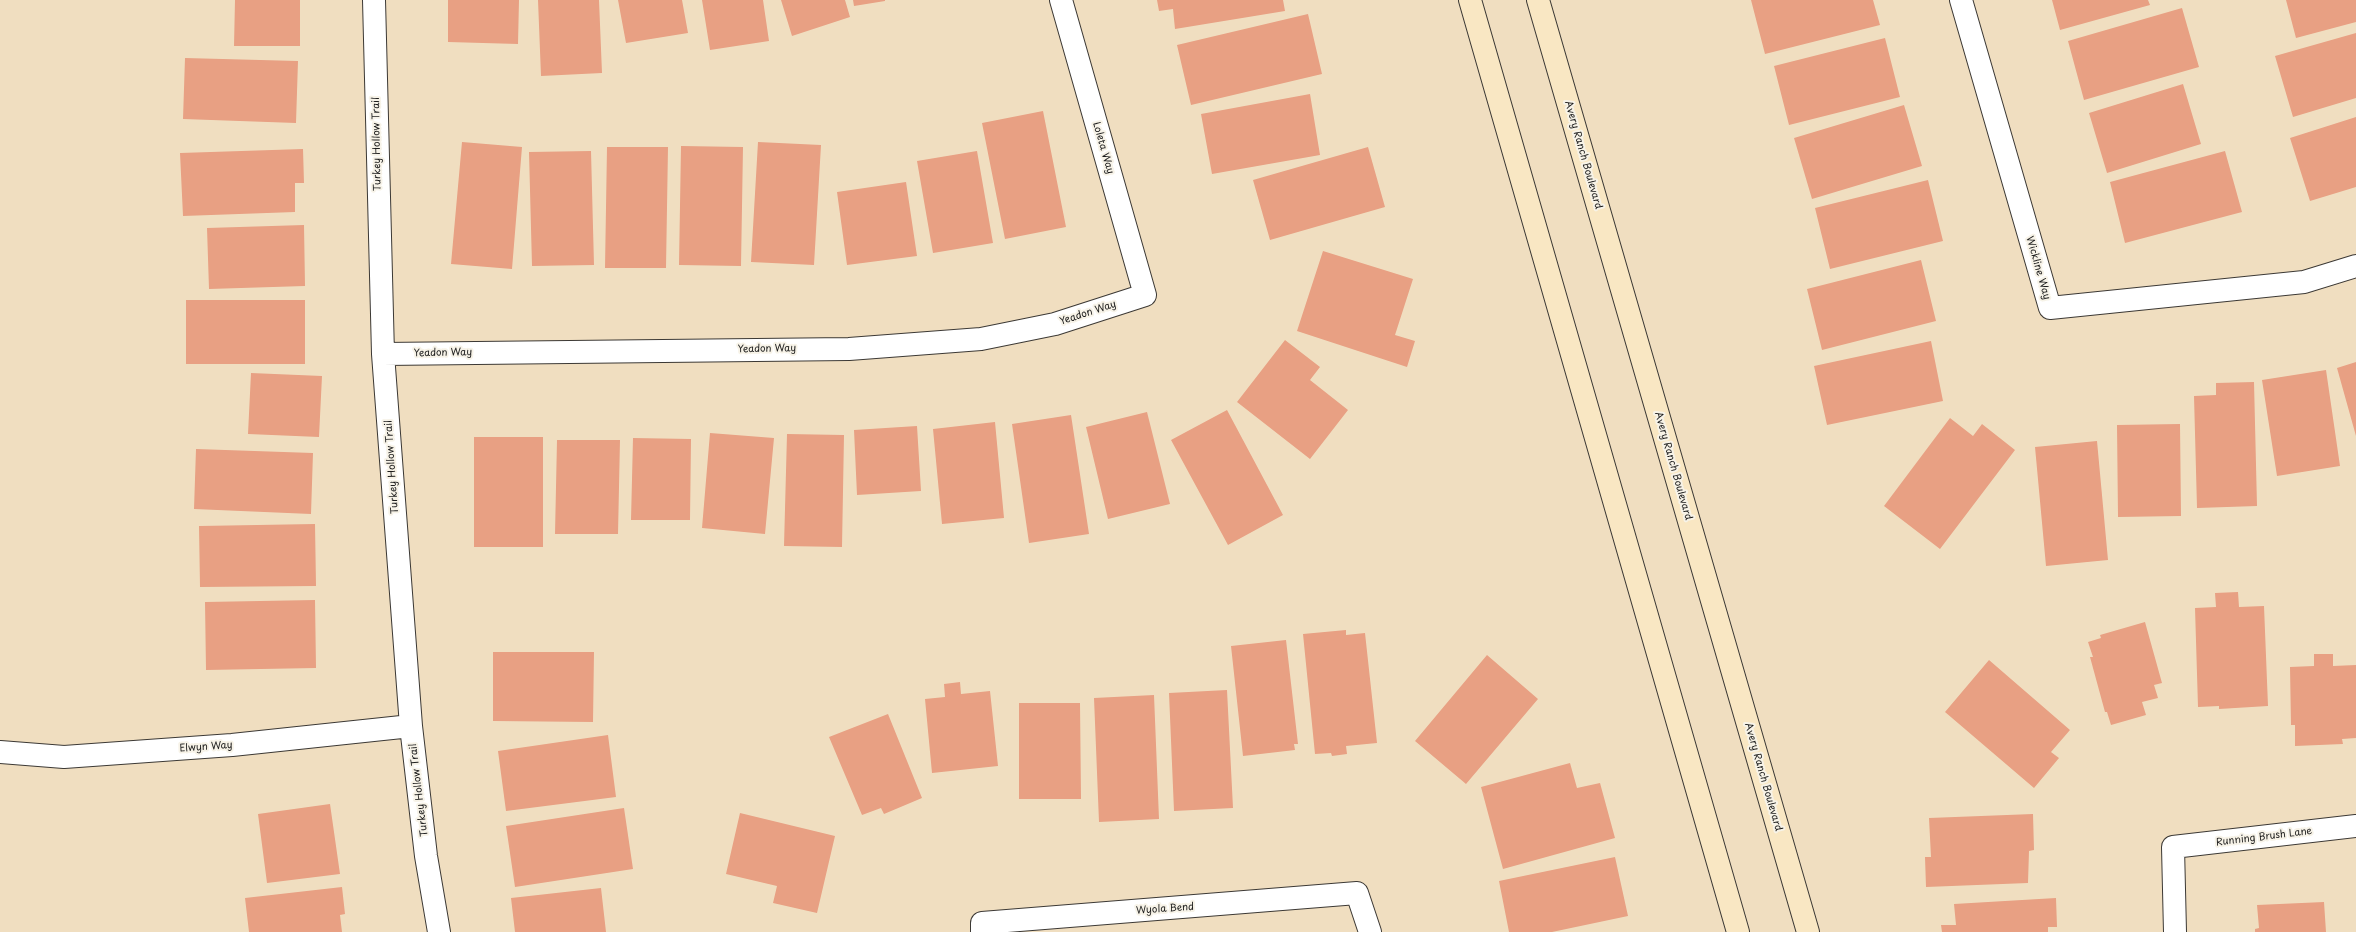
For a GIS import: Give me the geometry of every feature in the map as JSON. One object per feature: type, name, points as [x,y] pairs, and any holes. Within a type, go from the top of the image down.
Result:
[{"type":"main road","points":[[1470,0],[1738,932]]},
{"type":"main road","name":"Avery Ranch Boulevard","points":[[1538,0],[1808,932]]},
{"type":"street","name":"Turkey Hollow Trail","points":[[374,0],[383,354],[411,726],[426,856],[439,932]]},
{"type":"street","name":"Loleta Way","points":[[1062,0],[1145,295]]},
{"type":"street","name":"Wickline Way","points":[[1961,0],[2050,308],[2304,282],[2356,266]]},
{"type":"street","name":"Yeadon Way","points":[[383,354],[849,349],[981,339],[1055,324],[1145,295]]},
{"type":"street","name":"Elwyn Way","points":[[0,752],[64,757],[232,745],[411,726]]},
{"type":"street","name":"Running Brush Lane","points":[[2175,932],[2173,847],[2356,826]]},
{"type":"street","name":"Wyola Bend","points":[[982,932],[982,923],[1357,894],[1370,932]]},
{"type":"building","points":[[235,0],[300,0],[300,46],[234,46]]},
{"type":"building","points":[[448,0],[519,0],[518,44],[448,42]]},
{"type":"building","points":[[538,0],[599,0],[602,73],[541,76]]},
{"type":"building","points":[[618,0],[682,0],[688,33],[626,43]]},
{"type":"building","points":[[702,0],[763,0],[769,41],[710,50]]},
{"type":"building","points":[[781,0],[845,0],[850,17],[792,36]]},
{"type":"building","points":[[853,0],[885,0],[885,1],[854,6]]},
{"type":"building","points":[[1157,0],[1283,0],[1285,11],[1175,29],[1173,9],[1159,11]]},
{"type":"building","points":[[1751,0],[1873,0],[1880,25],[1765,54]]},
{"type":"building","points":[[2052,0],[2148,0],[2150,5],[2060,30]]},
{"type":"building","points":[[2286,0],[2356,0],[2356,22],[2296,38]]},
{"type":"building","points":[[2182,8],[2199,67],[2084,100],[2068,41]]},
{"type":"building","points":[[1308,14],[1322,74],[1191,105],[1177,45]]},
{"type":"building","points":[[2356,33],[2356,98],[2293,117],[2275,56]]},
{"type":"building","points":[[1885,38],[1900,97],[1789,125],[1774,66]]},
{"type":"building","points":[[185,58],[298,61],[296,123],[183,119]]},
{"type":"building","points":[[2183,84],[2201,144],[2107,173],[2089,113]]},
{"type":"building","points":[[1310,94],[1320,155],[1212,174],[1201,114]]},
{"type":"building","points":[[1904,105],[1922,166],[1812,199],[1794,138]]},
{"type":"building","points":[[1043,111],[1066,227],[1005,239],[982,123]]},
{"type":"building","points":[[2356,117],[2356,187],[2310,201],[2290,138]]},
{"type":"building","points":[[462,142],[522,147],[512,269],[451,264]]},
{"type":"building","points":[[758,142],[821,145],[814,265],[751,262]]},
{"type":"building","points":[[681,146],[743,147],[741,266],[679,265]]},
{"type":"building","points":[[607,147],[668,147],[666,268],[605,268]]},
{"type":"building","points":[[1368,147],[1385,207],[1270,240],[1253,180]]},
{"type":"building","points":[[303,149],[304,183],[295,183],[295,212],[183,216],[180,153]]},
{"type":"building","points":[[591,151],[594,265],[532,266],[529,152]]},
{"type":"building","points":[[977,151],[993,243],[933,253],[917,161]]},
{"type":"building","points":[[2225,151],[2242,212],[2125,243],[2110,182]]},
{"type":"building","points":[[1928,180],[1943,241],[1830,269],[1815,208]]},
{"type":"building","points":[[906,182],[917,256],[847,265],[837,192]]},
{"type":"building","points":[[304,225],[305,286],[209,289],[207,228]]},
{"type":"building","points":[[1323,251],[1413,279],[1395,335],[1415,341],[1407,367],[1297,331]]},
{"type":"building","points":[[1921,260],[1936,321],[1822,350],[1807,289]]},
{"type":"building","points":[[186,300],[305,300],[305,364],[186,364]]},
{"type":"building","points":[[1285,340],[1320,367],[1310,380],[1348,410],[1310,459],[1237,402]]},
{"type":"building","points":[[1931,341],[1943,401],[1827,425],[1814,366]]},
{"type":"building","points":[[2356,362],[2356,436],[2337,368]]},
{"type":"building","points":[[2326,370],[2340,466],[2277,476],[2262,380]]},
{"type":"building","points":[[251,373],[322,376],[319,437],[248,434]]},
{"type":"building","points":[[2254,382],[2257,506],[2197,508],[2194,396],[2216,395],[2216,383]]},
{"type":"building","points":[[1227,410],[1283,515],[1228,545],[1171,440]]},
{"type":"building","points":[[1147,412],[1170,504],[1108,519],[1086,427]]},
{"type":"building","points":[[1071,415],[1089,534],[1029,543],[1012,424]]},
{"type":"building","points":[[1950,418],[1973,436],[1982,424],[2015,450],[1940,549],[1884,506]]},
{"type":"building","points":[[995,422],[1004,518],[942,524],[933,429]]},
{"type":"building","points":[[2180,424],[2181,516],[2118,517],[2117,425]]},
{"type":"building","points":[[917,426],[921,491],[857,495],[854,430]]},
{"type":"building","points":[[710,433],[774,438],[765,534],[702,528]]},
{"type":"building","points":[[787,434],[844,435],[842,547],[784,546]]},
{"type":"building","points":[[474,437],[543,437],[543,547],[474,547]]},
{"type":"building","points":[[633,438],[691,439],[690,520],[631,520]]},
{"type":"building","points":[[557,440],[620,440],[618,534],[555,534]]},
{"type":"building","points":[[2097,441],[2108,560],[2046,566],[2035,447]]},
{"type":"building","points":[[196,449],[313,453],[311,514],[194,509]]},
{"type":"building","points":[[315,524],[316,586],[200,587],[199,526]]},
{"type":"building","points":[[2238,592],[2239,607],[2264,606],[2268,706],[2219,709],[2219,706],[2198,707],[2195,608],[2216,607],[2215,593]]},
{"type":"building","points":[[315,600],[316,668],[206,670],[205,602]]},
{"type":"building","points":[[2145,622],[2162,683],[2154,685],[2158,698],[2142,702],[2146,715],[2111,725],[2107,712],[2105,712],[2090,657],[2093,657],[2088,642],[2101,638],[2100,635]]},
{"type":"building","points":[[1346,630],[1346,635],[1365,633],[1377,743],[1346,746],[1347,754],[1332,756],[1331,753],[1315,754],[1303,634]]},
{"type":"building","points":[[1286,640],[1298,744],[1294,744],[1295,750],[1243,756],[1231,646]]},
{"type":"building","points":[[493,652],[594,652],[593,722],[493,721]]},
{"type":"building","points":[[2314,654],[2333,654],[2333,666],[2356,665],[2356,738],[2342,739],[2343,744],[2295,746],[2295,725],[2291,725],[2290,667],[2314,666]]},
{"type":"building","points":[[1487,655],[1538,699],[1466,784],[1415,741]]},
{"type":"building","points":[[1989,660],[2070,730],[2051,752],[2059,758],[2034,788],[1945,712]]},
{"type":"building","points":[[960,682],[961,694],[990,691],[998,766],[932,773],[925,699],[945,697],[944,684]]},
{"type":"building","points":[[1227,690],[1233,808],[1174,811],[1169,693]]},
{"type":"building","points":[[1154,695],[1159,819],[1099,822],[1094,698]]},
{"type":"building","points":[[1019,703],[1080,703],[1081,799],[1019,799]]},
{"type":"building","points":[[888,714],[922,798],[884,814],[881,808],[862,815],[829,737]]},
{"type":"building","points":[[608,735],[616,797],[506,811],[498,751]]},
{"type":"building","points":[[1570,763],[1577,788],[1600,783],[1615,838],[1503,869],[1481,787]]},
{"type":"building","points":[[330,804],[340,874],[267,883],[258,814]]},
{"type":"building","points":[[624,808],[633,869],[515,887],[506,826]]},
{"type":"building","points":[[740,813],[835,836],[817,913],[773,903],[777,886],[726,874]]},
{"type":"building","points":[[2033,814],[2034,850],[2029,851],[2028,883],[1926,887],[1925,857],[1931,857],[1929,818]]},
{"type":"building","points":[[1615,857],[1628,916],[1552,932],[1509,932],[1499,881]]},
{"type":"building","points":[[342,887],[345,914],[340,915],[342,932],[249,932],[245,898]]},
{"type":"building","points":[[601,888],[606,932],[515,932],[511,898]]},
{"type":"building","points":[[2056,898],[2057,927],[2048,927],[2048,932],[1942,932],[1941,925],[1956,925],[1954,904]]},
{"type":"building","points":[[2324,902],[2326,932],[2255,932],[2255,929],[2259,928],[2257,905]]}]
